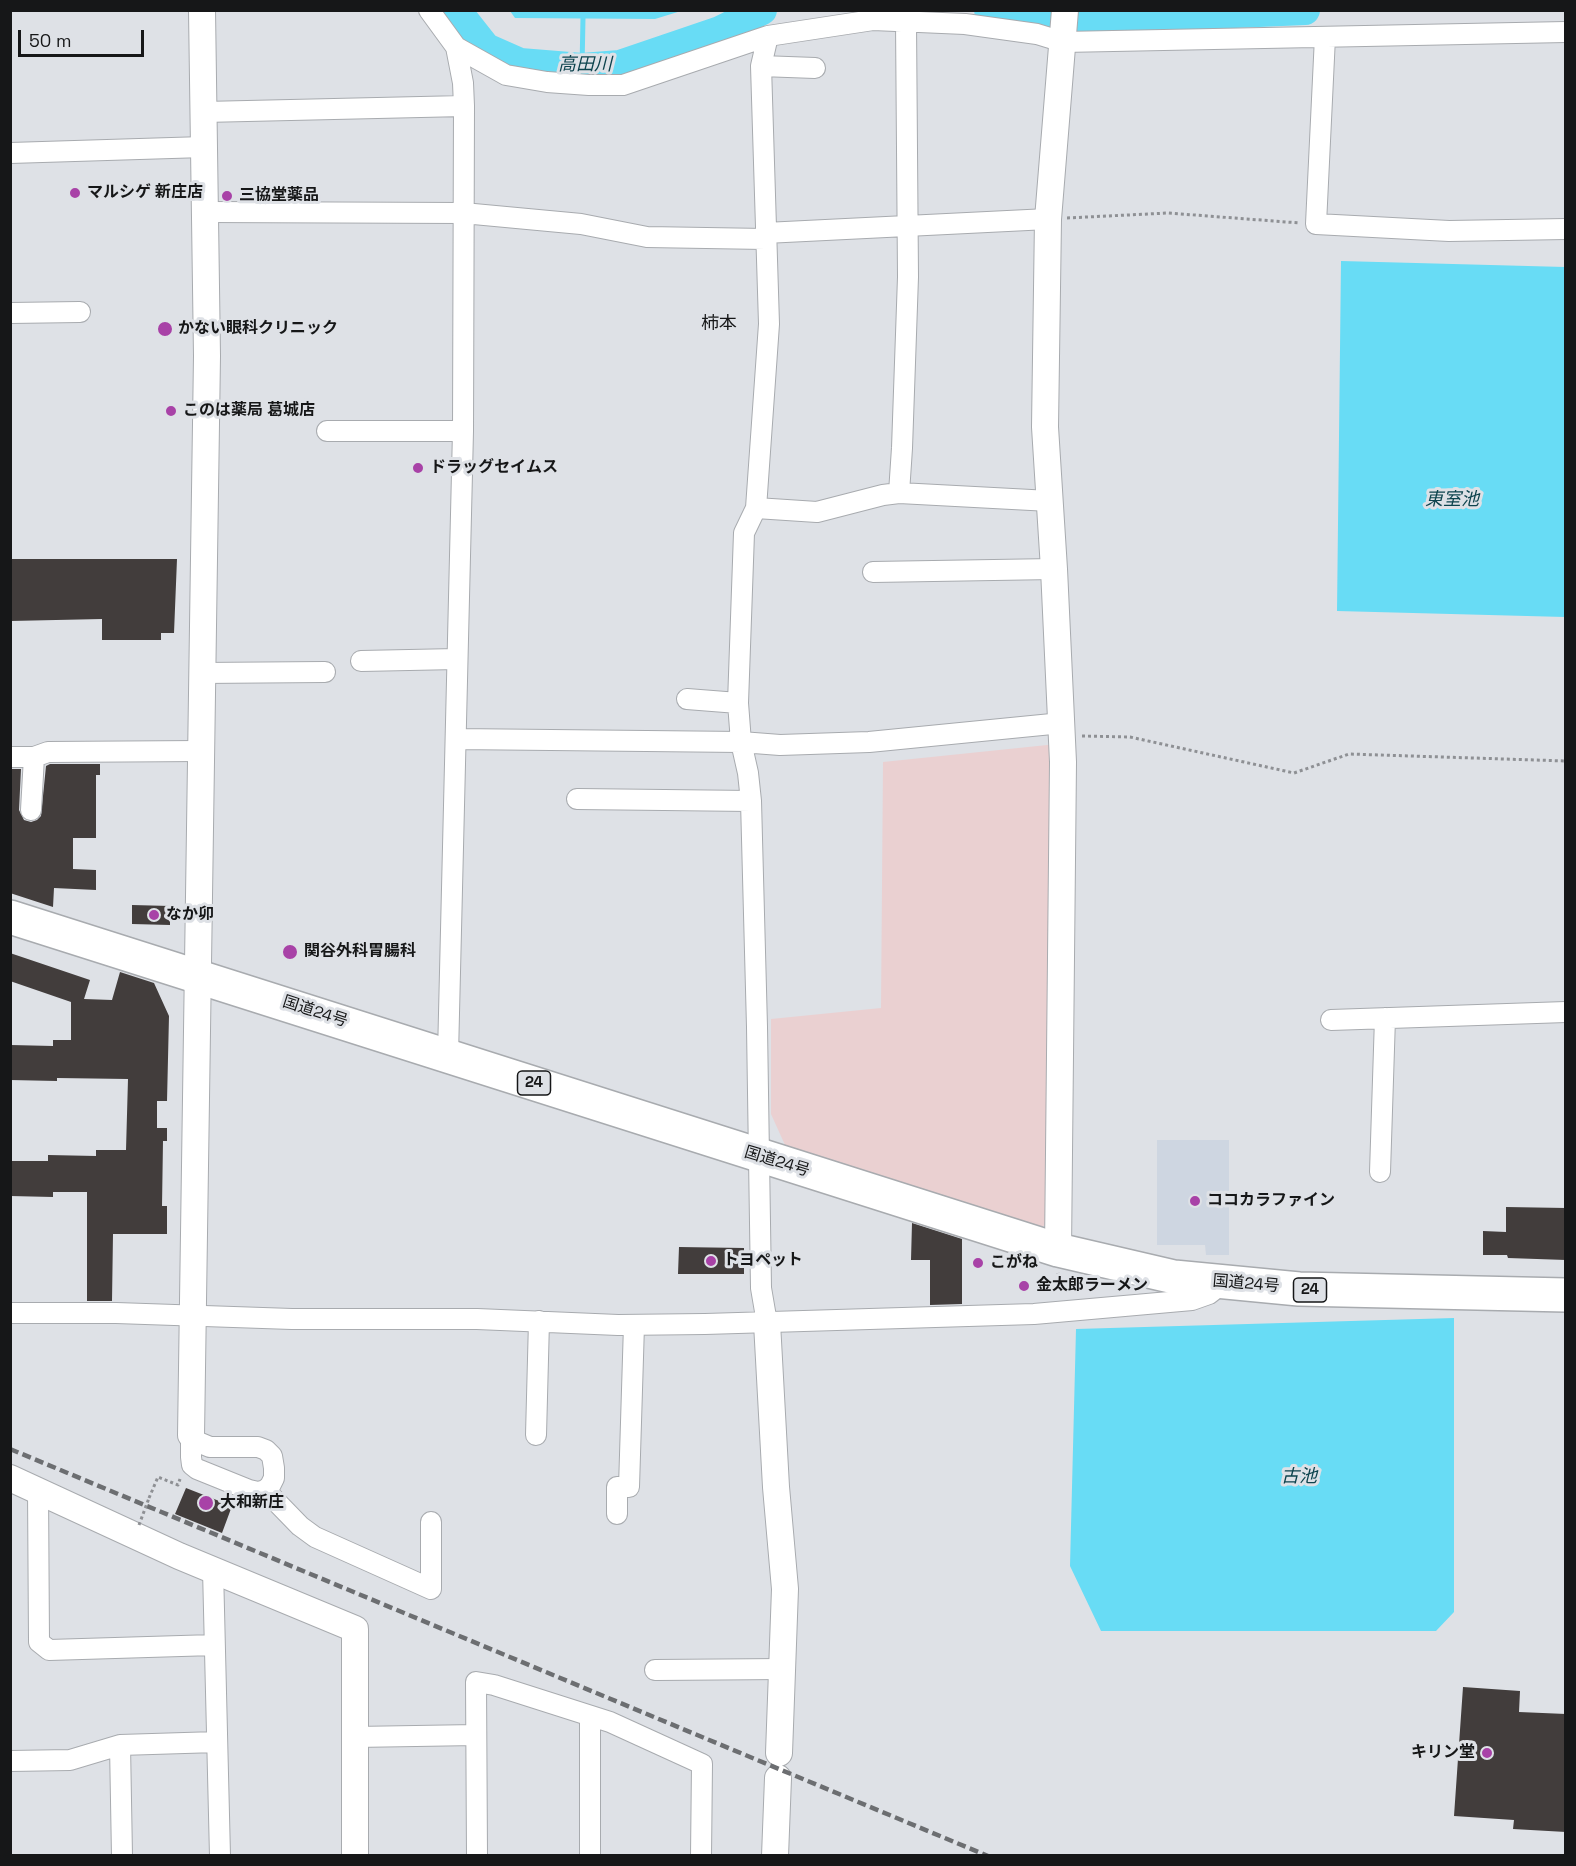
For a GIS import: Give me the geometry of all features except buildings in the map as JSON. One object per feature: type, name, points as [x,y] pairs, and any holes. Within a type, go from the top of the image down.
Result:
[{"type":"highway","name":"国道24号","points":[[10,916],[1058,1250],[1174,1277],[1299,1290],[1566,1295]]},
{"type":"street","points":[[191,1435],[198,1442],[210,1447],[266,1450],[272,1456],[274,1478],[265,1490],[258,1492],[249,1490],[197,1469],[192,1465],[191,1457],[191,1435],[192,1315],[198,975],[201,673],[207,356],[202,10]]},
{"type":"street","points":[[429,10],[456,47],[506,75],[547,82],[623,85],[768,36],[873,15],[906,22],[965,24],[1037,34],[1063,42],[1566,32]]},
{"type":"street","points":[[1058,1250],[1062,729],[1045,427],[1047,219],[1065,10]]},
{"type":"street","points":[[899,493],[908,289],[906,22]]},
{"type":"street","points":[[768,36],[761,66],[769,324],[756,508],[744,532],[738,703],[741,742],[751,801],[761,1288],[766,1323],[785,1589],[775,1856]]},
{"type":"street","points":[[1325,37],[1316,224],[1449,231],[1566,230]]},
{"type":"street","points":[[448,1055],[463,431],[464,106],[463,83],[456,47]]},
{"type":"street","points":[[761,66],[815,68]]},
{"type":"street","points":[[204,112],[464,106]]},
{"type":"street","points":[[10,153],[204,147]]},
{"type":"street","points":[[206,212],[463,213],[581,224],[647,237],[765,236],[906,225],[1047,219]]},
{"type":"street","points":[[10,313],[80,312]]},
{"type":"street","points":[[327,431],[463,431]]},
{"type":"street","points":[[756,508],[817,512],[899,493],[1050,501]]},
{"type":"street","points":[[873,572],[1054,569]]},
{"type":"street","points":[[362,661],[457,659]]},
{"type":"street","points":[[201,673],[325,672]]},
{"type":"street","points":[[687,699],[738,703]]},
{"type":"street","points":[[456,739],[741,742],[780,745],[869,742],[1062,729]]},
{"type":"street","points":[[10,757],[34,757],[48,752],[200,751]]},
{"type":"street","points":[[31,810],[34,757]]},
{"type":"street","points":[[577,799],[751,801]]},
{"type":"street","points":[[1331,1020],[1566,1012]]},
{"type":"street","points":[[1380,1172],[1386,1018]]},
{"type":"street","points":[[10,1313],[192,1315],[283,1319],[477,1319],[634,1325],[766,1323],[1034,1314],[1192,1300],[1209,1294],[1223,1282]]},
{"type":"street","points":[[536,1435],[539,1321]]},
{"type":"street","points":[[617,1514],[617,1487],[629,1486],[634,1325]]},
{"type":"street","points":[[10,1478],[178,1556],[355,1629],[355,1856]]},
{"type":"street","points":[[38,1490],[39,1642],[49,1650],[214,1645]]},
{"type":"street","points":[[265,1490],[300,1526],[315,1537],[431,1589],[431,1522]]},
{"type":"street","points":[[213,1569],[220,1856]]},
{"type":"street","points":[[655,1670],[783,1669]]},
{"type":"street","points":[[477,1856],[476,1682],[494,1685],[610,1722],[702,1764],[701,1856]]},
{"type":"street","points":[[590,1716],[590,1856]]},
{"type":"street","points":[[354,1737],[476,1735]]},
{"type":"street","points":[[10,1761],[70,1760],[120,1745],[217,1742]]},
{"type":"street","points":[[120,1745],[122,1856]]},
{"type":"path","points":[[1047,219],[1168,213],[1316,224]]},
{"type":"path","points":[[1062,729],[1130,737],[1179,746],[1294,773],[1349,754],[1566,761]]},
{"type":"path","points":[[1058,1250],[1060,1290],[1068,1311]]},
{"type":"path","points":[[139,1525],[158,1477],[178,1485],[180,1479]]},
{"type":"shaded area","points":[[1057,744],[1053,1220],[1040,1228],[785,1145],[771,1114],[771,1019],[881,1008],[883,762]]},
{"type":"shaded area","points":[[1157,1140],[1229,1140],[1229,1255],[1206,1255],[1205,1245],[1157,1245]]},
{"type":"water","points":[[510,11],[681,11],[655,19],[515,18]]},
{"type":"water","name":"東室池","points":[[1341,261],[1565,267],[1565,617],[1337,611]]},
{"type":"water","name":"古池","points":[[1454,1318],[1454,1612],[1436,1631],[1101,1631],[1070,1566],[1076,1329]]},
{"type":"waterway","name":"高田川","points":[[456,10],[486,48],[520,63],[582,68],[620,65],[720,31],[762,10]]},
{"type":"waterway","name":"高田川","points":[[989,10],[1048,21],[1305,10]]},
{"type":"waterway","points":[[582,68],[583,18]]},
{"type":"railway","points":[[10,1449],[988,1856]]},
{"type":"place","name":"マルシゲ 新庄店","points":[[75,193]]},
{"type":"place","name":"三協堂薬品","points":[[227,196]]},
{"type":"place","name":"かない眼科クリニック","points":[[165,329]]},
{"type":"place","name":"このは薬局 葛城店","points":[[171,411]]},
{"type":"place","name":"ドラッグセイムス","points":[[418,468]]},
{"type":"place","name":"なか卯","points":[[154,915]]},
{"type":"place","name":"関谷外科胃腸科","points":[[290,952]]},
{"type":"place","name":"ココカラファイン","points":[[1195,1201]]},
{"type":"place","name":"トヨペット","points":[[711,1261]]},
{"type":"place","name":"こがね","points":[[978,1263]]},
{"type":"place","name":"金太郎ラーメン","points":[[1024,1286]]},
{"type":"place","name":"大和新庄","points":[[206,1503]]},
{"type":"place","name":"キリン堂","points":[[1487,1753]]},
{"type":"district","name":"柿本","points":[[719,324]]}]
